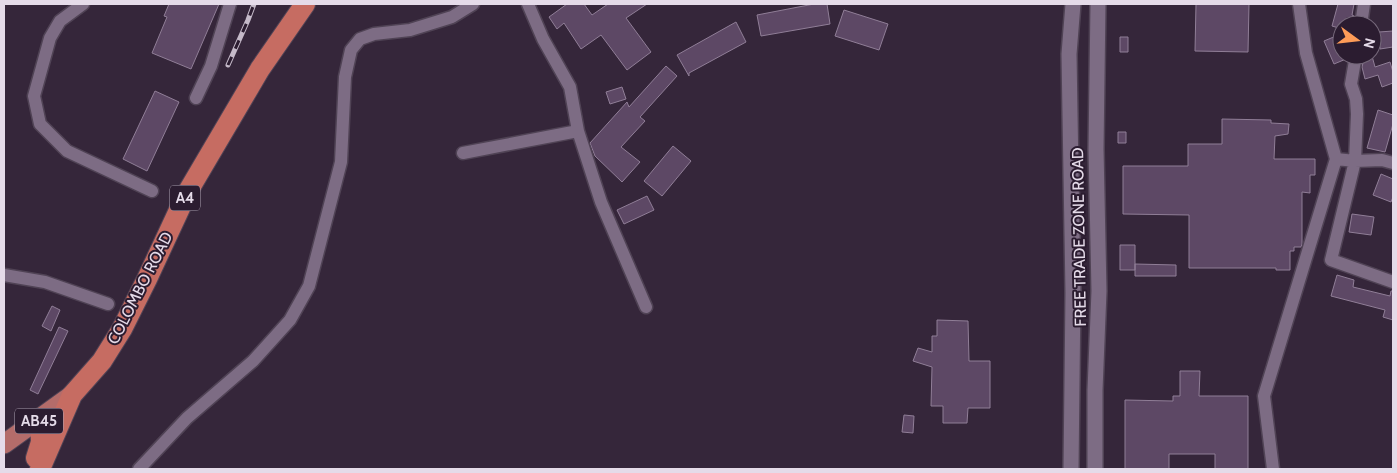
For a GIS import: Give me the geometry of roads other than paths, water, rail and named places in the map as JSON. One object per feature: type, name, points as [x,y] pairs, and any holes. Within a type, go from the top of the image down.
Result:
[{"type":"highway","name":"COLOMBO ROAD","points":[[40,469],[72,396],[102,361],[122,328],[187,193],[260,69],[305,4]]},
{"type":"highway","points":[[31,469],[41,442],[40,420]]},
{"type":"main road","name":"AB45","points":[[4,444],[72,396]]},
{"type":"street","points":[[83,4],[60,22],[50,38],[34,96],[40,124],[67,151],[152,191]]},
{"type":"street","points":[[196,98],[210,66],[230,4]]},
{"type":"street","points":[[139,469],[187,418],[253,361],[290,320],[309,286],[341,162],[344,77],[351,50],[360,39],[374,34],[410,30],[452,17],[473,4]]},
{"type":"street","points":[[528,4],[543,39],[570,87],[578,131],[601,202],[646,307]]},
{"type":"street","name":"FREE TRADE ZONE ROAD","points":[[1071,469],[1073,293],[1069,54],[1073,4]]},
{"type":"street","name":"FREE TRADE ZONE ROAD","points":[[1095,469],[1095,390],[1099,292],[1096,149],[1098,4]]},
{"type":"street","points":[[1273,469],[1264,396],[1336,158],[1306,52],[1299,4]]},
{"type":"street","points":[[1354,65],[1351,84],[1356,99],[1357,114],[1355,161],[1331,260],[1393,282]]},
{"type":"street","points":[[464,153],[578,131]]},
{"type":"street","points":[[1336,158],[1355,161],[1382,160],[1393,163]]},
{"type":"street","points":[[4,275],[45,282],[108,304]]},
{"type":"railway","points":[[228,65],[254,4]]}]
